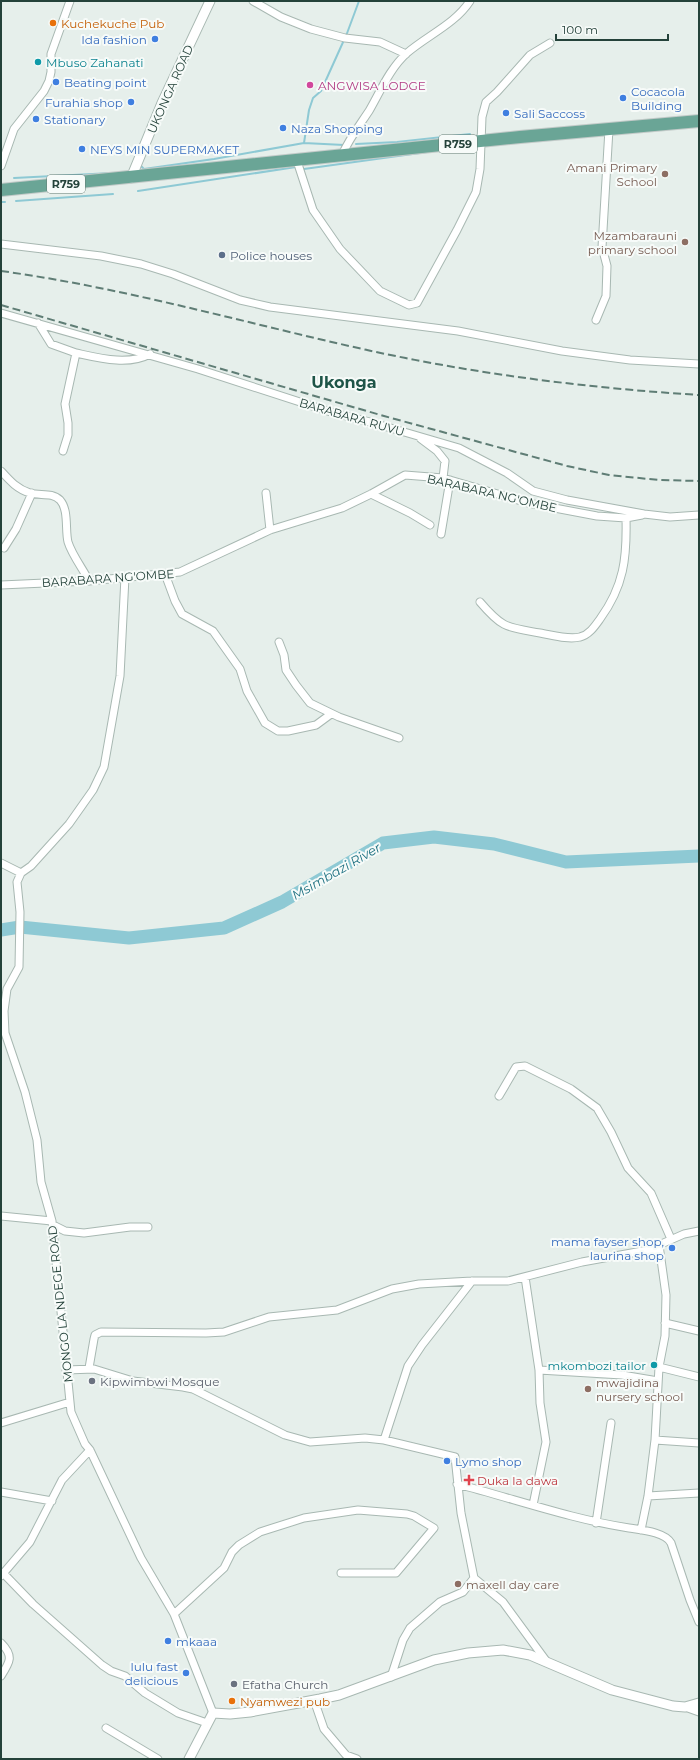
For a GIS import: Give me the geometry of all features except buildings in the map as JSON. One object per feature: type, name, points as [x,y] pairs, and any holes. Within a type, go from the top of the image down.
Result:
[{"type":"main road","name":"R759","points":[[1,190],[131,178],[342,155],[699,121]]},
{"type":"street","points":[[1,166],[14,130],[44,91],[49,81],[51,72],[51,54],[70,1]]},
{"type":"street","name":"UKONGA ROAD","points":[[131,178],[162,103],[210,1]]},
{"type":"street","points":[[253,1],[281,17],[311,29],[345,38],[380,42],[406,54]]},
{"type":"street","points":[[342,155],[350,138],[368,113],[396,64],[406,54],[460,15],[470,1]]},
{"type":"street","points":[[297,160],[313,210],[340,249],[380,291],[409,305],[417,302],[457,230],[476,192],[480,175],[482,117],[486,102],[530,55],[550,43]]},
{"type":"street","points":[[596,320],[606,296],[607,266],[602,247],[610,129]]},
{"type":"street","points":[[1,244],[101,256],[141,264],[173,274],[240,300],[270,307],[458,331],[562,352],[630,360],[699,364]]},
{"type":"street","name":"BARABARA RUVU","points":[[1,313],[198,368],[334,413],[459,448],[481,459],[533,491],[567,500],[644,514],[670,517],[699,515]]},
{"type":"street","points":[[38,323],[51,344],[76,353],[103,359],[123,360],[143,358],[150,354]]},
{"type":"street","points":[[63,450],[68,435],[65,404],[76,353]]},
{"type":"street","points":[[418,436],[437,451],[444,461],[447,479],[441,534]]},
{"type":"street","points":[[1,471],[12,484],[19,488],[32,493],[56,497],[61,501],[64,508],[69,543],[89,581]]},
{"type":"street","name":"BARABARA NG'OMBE","points":[[1,585],[89,581],[180,572],[270,530],[342,508],[405,475],[447,479],[528,503],[610,518],[626,518],[644,514]]},
{"type":"street","points":[[4,548],[16,529],[32,493]]},
{"type":"street","points":[[266,493],[270,530]]},
{"type":"street","points":[[371,494],[410,513],[430,525]]},
{"type":"street","points":[[480,602],[500,622],[513,629],[568,637],[580,637],[590,631],[605,612],[620,585],[627,548],[626,518]]},
{"type":"street","points":[[165,574],[175,601],[182,614],[213,631],[240,669],[247,691],[265,723],[278,731],[297,730],[316,724],[331,714]]},
{"type":"street","points":[[1,863],[22,873],[31,866],[69,824],[93,790],[104,767],[120,676],[125,577]]},
{"type":"street","points":[[279,642],[284,655],[286,670],[310,703],[331,714],[399,738]]},
{"type":"street","name":"MONGO LA NDEGE ROAD","points":[[22,873],[17,882],[20,912],[19,967],[6,989],[4,1011],[5,1033],[25,1092],[37,1140],[41,1182],[52,1223],[62,1305],[66,1370],[73,1418],[85,1444],[90,1450],[141,1558],[174,1614],[214,1713]]},
{"type":"street","points":[[500,1096],[516,1067],[520,1066],[530,1068],[571,1090],[589,1102],[603,1117],[628,1168],[651,1193],[671,1239]]},
{"type":"street","points":[[1,1216],[52,1223],[66,1231],[84,1233],[130,1227],[148,1227]]},
{"type":"street","points":[[641,1530],[648,1496],[654,1440],[659,1367],[665,1336],[666,1295],[659,1248],[661,1243],[684,1234],[699,1231]]},
{"type":"street","points":[[89,1368],[95,1336],[101,1332],[224,1332],[269,1318],[337,1310],[399,1288],[419,1284],[472,1280],[508,1281],[582,1262],[659,1248]]},
{"type":"street","points":[[525,1277],[539,1370],[540,1403],[546,1442],[533,1505]]},
{"type":"street","points":[[384,1440],[408,1366],[422,1345],[472,1280]]},
{"type":"street","points":[[665,1323],[699,1331]]},
{"type":"street","points":[[659,1367],[699,1377]]},
{"type":"street","points":[[66,1370],[89,1368],[133,1381],[193,1389],[285,1435],[304,1441],[310,1442],[365,1438],[384,1440],[455,1457],[461,1513],[474,1578],[503,1602],[547,1662]]},
{"type":"street","points":[[539,1370],[622,1375],[658,1381]]},
{"type":"street","points":[[1,1423],[70,1402]]},
{"type":"street","points":[[596,1523],[611,1423]]},
{"type":"street","points":[[654,1440],[699,1442]]},
{"type":"street","points":[[90,1450],[62,1480],[30,1542],[3,1576],[102,1665],[111,1671],[125,1676],[145,1693],[178,1713],[208,1723]]},
{"type":"street","points":[[458,1484],[596,1523],[641,1530],[664,1536],[669,1539],[699,1622]]},
{"type":"street","points":[[1,1492],[52,1501]]},
{"type":"street","points":[[648,1496],[699,1493]]},
{"type":"street","points":[[174,1614],[224,1568],[232,1552],[239,1545],[260,1532],[304,1518],[358,1510],[407,1514],[434,1528],[396,1573],[342,1573]]},
{"type":"street","points":[[391,1677],[403,1640],[410,1628],[440,1602],[463,1592],[474,1578]]},
{"type":"street","points":[[1,1643],[9,1651],[10,1656],[10,1660],[1,1676]]},
{"type":"street","points":[[190,1759],[214,1713],[230,1714],[250,1712],[339,1695],[434,1660],[468,1653],[503,1650],[517,1652],[547,1662],[612,1690],[698,1711]]},
{"type":"street","points":[[314,1700],[324,1729],[346,1754],[357,1759]]},
{"type":"street","points":[[106,1728],[158,1759]]},
{"type":"waterway","points":[[346,36],[359,1]]},
{"type":"waterway","points":[[304,143],[309,110],[313,98],[321,91],[344,40]]},
{"type":"waterway","points":[[356,144],[397,142],[470,134]]},
{"type":"waterway","points":[[140,165],[144,169],[214,159],[304,143],[344,145]]},
{"type":"waterway","points":[[301,167],[304,169],[427,152]]},
{"type":"waterway","points":[[138,191],[296,167]]},
{"type":"waterway","points":[[14,178],[112,173]]},
{"type":"waterway","points":[[16,201],[113,194]]},
{"type":"waterway","name":"Msimbazi River","points":[[1,930],[20,927],[129,938],[224,928],[282,902],[383,843],[434,837],[494,844],[566,862],[699,856]]},
{"type":"railway","points":[[1,271],[47,278],[139,296],[321,340],[408,359],[532,379],[699,395]]},
{"type":"railway","points":[[1,305],[384,416],[567,466],[609,475],[659,480],[699,481]]},
{"type":"place","name":"Kuchekuche Pub","points":[[53,23]]},
{"type":"place","name":"Ida fashion","points":[[155,39]]},
{"type":"place","name":"Mbuso Zahanati","points":[[38,62]]},
{"type":"place","name":"Beating point","points":[[56,82]]},
{"type":"place","name":"ANGWISA LODGE","points":[[310,85]]},
{"type":"place","name":"Cocacola Building","points":[[623,98]]},
{"type":"place","name":"Furahia shop","points":[[131,102]]},
{"type":"place","name":"Sali Saccoss","points":[[506,113]]},
{"type":"place","name":"Stationary","points":[[36,119]]},
{"type":"place","name":"Naza Shopping","points":[[283,128]]},
{"type":"place","name":"NEYS MIN SUPERMAKET","points":[[82,149]]},
{"type":"place","name":"Amani Primary School","points":[[665,174]]},
{"type":"place","name":"Mzambarauni primary school","points":[[685,242]]},
{"type":"place","name":"Police houses","points":[[222,255]]},
{"type":"place","name":"mama fayser shop, laurina shop","points":[[672,1248]]},
{"type":"place","name":"mkombozi tailor","points":[[654,1365]]},
{"type":"place","name":"Kipwimbwi Mosque","points":[[92,1381]]},
{"type":"place","name":"mwajidina nursery school","points":[[588,1389]]},
{"type":"place","name":"Lymo shop","points":[[447,1461]]},
{"type":"place","name":"Duka la dawa","points":[[469,1480]]},
{"type":"place","name":"maxell day care","points":[[458,1584]]},
{"type":"place","name":"mkaaa","points":[[168,1641]]},
{"type":"place","name":"lulu fast delicious","points":[[186,1673]]},
{"type":"place","name":"Efatha Church","points":[[234,1684]]},
{"type":"place","name":"Nyamwezi pub","points":[[232,1701]]},
{"type":"district","name":"Ukonga","points":[[344,382]]}]
